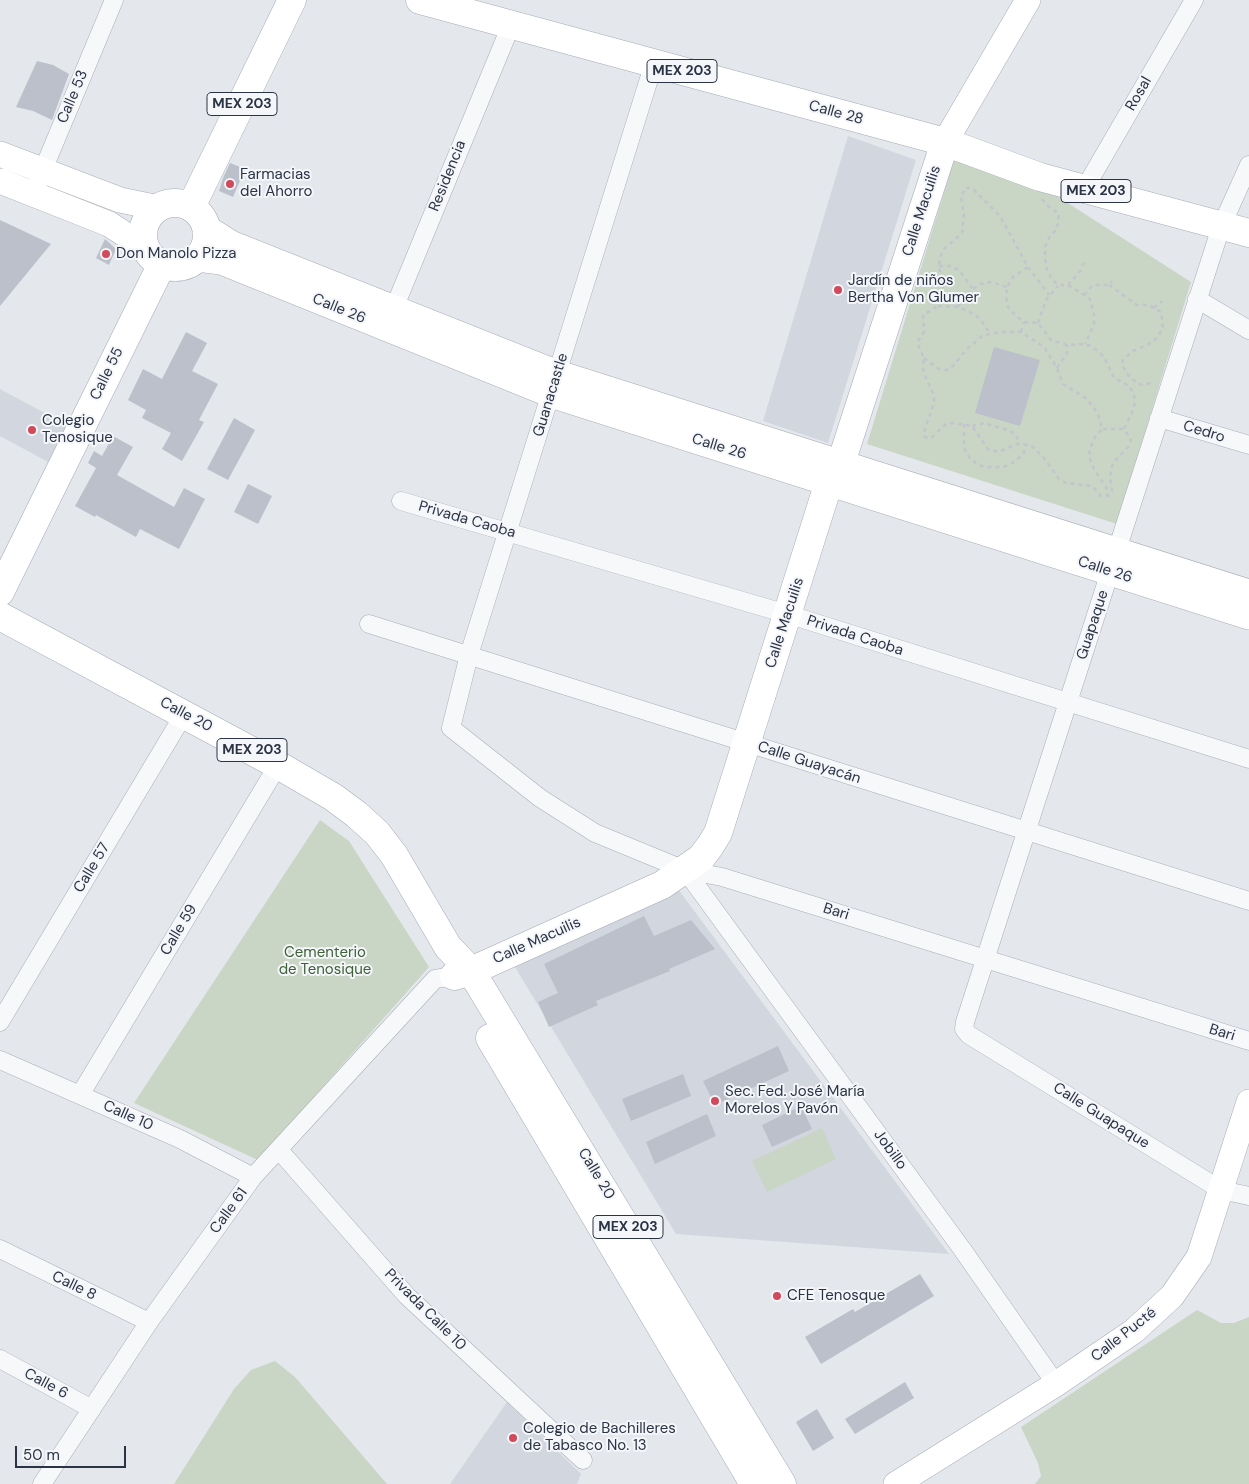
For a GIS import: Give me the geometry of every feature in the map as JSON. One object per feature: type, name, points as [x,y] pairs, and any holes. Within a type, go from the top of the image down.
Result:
[{"type":"main road","name":"MEX 203","points":[[197,259],[206,244],[199,217],[292,0]]},
{"type":"main road","name":"Calle 28","points":[[420,0],[945,142],[1040,177],[1249,233]]},
{"type":"main road","points":[[945,142],[1028,0]]},
{"type":"main road","name":"Calle Macuilis","points":[[463,974],[662,885],[701,858],[718,834],[787,614],[945,142]]},
{"type":"main road","points":[[0,154],[120,200],[159,208]]},
{"type":"main road","points":[[0,181],[109,224],[154,256],[176,267],[184,266],[197,259]]},
{"type":"main road","points":[[154,256],[144,239],[144,230],[152,214],[159,208],[169,204],[180,203],[199,217]]},
{"type":"main road","name":"Calle 26","points":[[199,217],[231,243],[391,318],[555,384],[1113,561],[1249,617]]},
{"type":"main road","name":"Calle 55","points":[[0,592],[154,256]]},
{"type":"main road","name":"Calle 26","points":[[197,259],[221,262],[391,318]]},
{"type":"main road","name":"Calle 26","points":[[1113,561],[1249,592]]},
{"type":"main road","name":"Calle 20","points":[[0,616],[278,765],[333,797],[377,833],[394,854],[463,974],[623,1241],[782,1484]]},
{"type":"main road","name":"Calle Pucté","points":[[896,1484],[1056,1384],[1134,1331],[1172,1296],[1200,1257],[1249,1102]]},
{"type":"main road","name":"Calle 20","points":[[623,1241],[754,1484]]},
{"type":"street","name":"Calle 53","points":[[33,194],[114,0]]},
{"type":"street","name":"Rosal","points":[[1085,188],[1194,0]]},
{"type":"street","name":"Residencia","points":[[391,318],[511,25]]},
{"type":"street","name":"Guanacastle","points":[[450,728],[469,655],[654,63]]},
{"type":"street","name":"Guapaque","points":[[965,1022],[1197,299],[1221,227],[1249,165]]},
{"type":"street","points":[[1197,299],[1249,330]]},
{"type":"street","name":"Cedro","points":[[1159,418],[1249,445]]},
{"type":"street","name":"Privada Caoba","points":[[401,501],[787,614],[1249,759]]},
{"type":"street","name":"Calle Guayacán","points":[[369,624],[1249,901]]},
{"type":"street","name":"Calle 57","points":[[0,1022],[184,714]]},
{"type":"street","name":"Bari","points":[[450,728],[540,798],[595,832],[684,870],[722,877],[1249,1041]]},
{"type":"street","name":"Calle 59","points":[[80,1095],[278,765]]},
{"type":"street","name":"Jobillo","points":[[684,870],[962,1249],[1056,1384]]},
{"type":"street","name":"Calle 61","points":[[42,1484],[149,1322],[253,1177],[435,979],[463,974]]},
{"type":"street","name":"Calle Guapaque","points":[[965,1022],[964,1029],[968,1035],[1221,1190],[1249,1196]]},
{"type":"street","name":"Calle 10","points":[[0,1060],[180,1139],[253,1177]]},
{"type":"street","name":"Privada Calle 10","points":[[279,1150],[407,1296],[583,1460]]},
{"type":"street","name":"Calle 8","points":[[0,1249],[149,1322]]},
{"type":"street","name":"Calle 6","points":[[0,1359],[92,1409]]},
{"type":"path","points":[[1040,177],[1038,190],[1041,198],[1059,214],[1056,229],[1045,247],[1044,258],[1047,270],[1053,282],[1059,285],[1068,285],[1090,300],[1094,324],[1085,344]]},
{"type":"path","points":[[938,306],[943,286],[940,257],[944,249],[962,233],[964,214],[961,196],[966,188],[972,188],[1000,216],[1028,267],[1049,295]]},
{"type":"path","points":[[1068,285],[1081,270],[1084,262]]},
{"type":"path","points":[[940,266],[950,266],[959,270],[972,288]]},
{"type":"path","points":[[1028,267],[1013,277],[1007,286],[1006,297],[1008,307],[1024,322],[1038,323],[1051,340],[1067,344],[1085,344],[1100,352],[1108,363],[1114,378],[1129,386],[1134,394],[1135,402],[1132,413],[1124,429]]},
{"type":"path","points":[[1109,285],[1112,281]]},
{"type":"path","points":[[958,307],[972,288],[992,282],[1007,286]]},
{"type":"path","points":[[1038,323],[1049,295],[1059,285]]},
{"type":"path","points":[[1084,295],[1092,285],[1109,285],[1137,305],[1149,305],[1160,312],[1163,328],[1157,338],[1133,351],[1123,360],[1122,365],[1128,376],[1138,384],[1144,385],[1161,380],[1170,384]]},
{"type":"path","points":[[1154,308],[1162,301]]},
{"type":"path","points":[[990,333],[980,319],[958,307],[938,306],[923,315],[924,332],[918,341],[918,346],[924,358],[939,369],[947,370],[954,366],[966,350],[982,336],[999,332],[1021,332],[1044,347],[1057,368],[1062,384],[1087,399],[1098,414],[1102,429]]},
{"type":"path","points":[[1021,332],[1024,322]]},
{"type":"path","points":[[1057,368],[1066,353],[1067,344]]},
{"type":"path","points":[[924,358],[923,369],[934,395],[934,403],[924,432],[925,437],[931,438],[946,424],[972,426],[984,423],[1000,427],[1015,434],[1020,443]]},
{"type":"path","points":[[1129,386],[1132,379]]},
{"type":"path","points":[[964,424],[964,448],[969,457],[977,464],[985,467],[1004,466],[1014,462],[1023,454],[1027,445]]},
{"type":"path","points":[[972,426],[984,445],[993,452],[998,452],[1020,443],[1027,445],[1038,452],[1059,480],[1066,483],[1092,486],[1101,496],[1108,496]]},
{"type":"path","points":[[1108,496],[1106,487],[1095,471],[1089,457],[1090,449],[1095,437],[1102,429],[1124,429]]},
{"type":"path","points":[[1108,496],[1112,490],[1110,476],[1113,463],[1129,446],[1131,440],[1124,429]]},
{"type":"shaded area","name":"Jardín de niños Bertha Von Glumer","points":[[848,136],[916,160],[828,443],[763,421]]},
{"type":"shaded area","name":"Colegio Tenosique","points":[[0,389],[67,425],[48,462],[0,436]]},
{"type":"shaded area","name":"Sec. Fed. José María Morelos Y Pavón","points":[[678,889],[949,1254],[676,1234],[515,967]]},
{"type":"shaded area","name":"Colegio de Bachilleres de Tabasco No. 13","points":[[507,1402],[581,1474],[577,1484],[450,1484]]},
{"type":"green space","points":[[954,160],[1038,184],[1191,282],[1117,524],[867,444]]},
{"type":"green space","name":"Cementerio de Tenosique","points":[[320,820],[349,841],[429,967],[258,1160],[134,1103]]},
{"type":"green space","points":[[822,1128],[836,1159],[767,1192],[752,1161]]},
{"type":"green space","points":[[1197,1310],[1221,1323],[1234,1323],[1249,1317],[1249,1484],[1035,1484],[1041,1476],[1038,1463],[1021,1427]]},
{"type":"green space","points":[[275,1361],[295,1377],[387,1484],[174,1484],[234,1389],[251,1370]]},
{"type":"building","points":[[37,61],[53,65],[69,74],[52,120],[33,111],[16,107]]},
{"type":"building","name":"Farmacias del Ahorro","points":[[230,163],[245,169],[233,197],[219,191]]},
{"type":"building","points":[[0,220],[51,244],[0,306]]},
{"type":"building","name":"Don Manolo Pizza","points":[[105,239],[116,249],[109,265],[96,258]]},
{"type":"building","points":[[186,332],[207,343],[192,371],[218,384],[199,420],[204,422],[182,461],[162,449],[171,433],[142,418],[146,410],[128,400],[143,369],[162,379]]},
{"type":"building","points":[[994,347],[1040,360],[1020,426],[975,413]]},
{"type":"building","points":[[234,418],[255,430],[228,480],[207,469]]},
{"type":"building","points":[[113,436],[133,447],[117,475],[174,507],[184,488],[205,499],[179,549],[140,529],[136,537],[75,506],[96,468],[88,463],[94,451],[102,456]]},
{"type":"building","points":[[248,484],[272,496],[258,524],[234,512]]},
{"type":"building","points":[[644,916],[654,936],[691,920],[715,949],[669,969],[670,971],[596,1001],[598,1005],[549,1027],[538,1002],[558,993],[544,964]]},
{"type":"building","points":[[778,1046],[789,1071],[715,1105],[703,1081]]},
{"type":"building","points":[[683,1074],[691,1096],[631,1121],[622,1099]]},
{"type":"building","points":[[801,1106],[812,1129],[772,1147],[762,1125]]},
{"type":"building","points":[[707,1114],[716,1136],[655,1164],[646,1142]]},
{"type":"building","points":[[920,1274],[934,1296],[821,1364],[805,1337],[853,1309],[855,1312]]},
{"type":"building","points":[[905,1382],[914,1398],[855,1434],[845,1419]]},
{"type":"building","points":[[817,1409],[834,1438],[813,1451],[796,1422]]},
{"type":"place","name":"Farmacias del Ahorro","points":[[230,184]]},
{"type":"place","name":"Don Manolo Pizza","points":[[106,254]]},
{"type":"place","name":"Jardín de niños Bertha Von Glumer","points":[[838,290]]},
{"type":"place","name":"Colegio Tenosique","points":[[32,430]]},
{"type":"place","name":"Sec. Fed. José María Morelos Y Pavón","points":[[715,1101]]},
{"type":"place","name":"CFE Tenosque","points":[[777,1296]]},
{"type":"place","name":"Colegio de Bachilleres de Tabasco No. 13","points":[[513,1438]]}]
